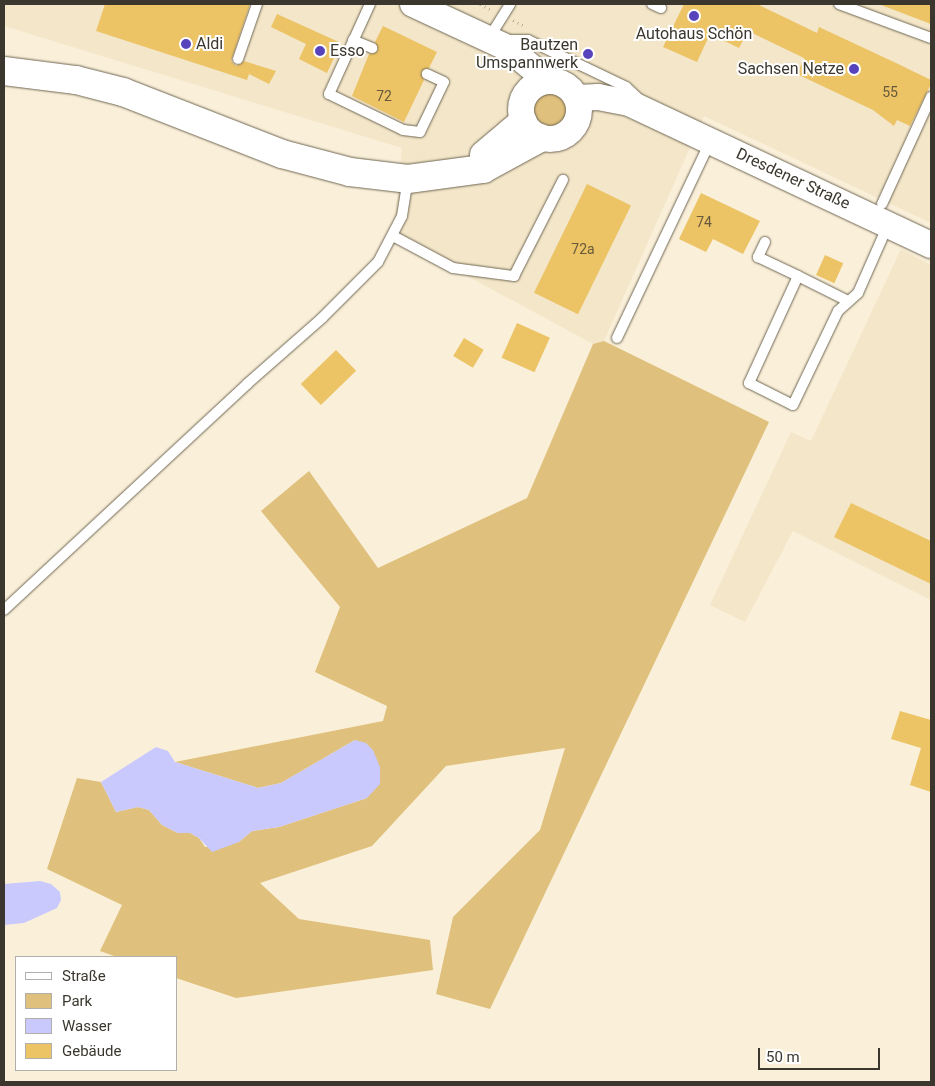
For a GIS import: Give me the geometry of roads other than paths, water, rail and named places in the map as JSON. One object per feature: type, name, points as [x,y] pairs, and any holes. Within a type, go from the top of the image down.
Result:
[{"type":"main road","points":[[413,4],[519,55],[538,85]]},
{"type":"main road","points":[[4,71],[76,80],[123,92],[282,154],[350,172],[408,179],[451,173],[502,142],[531,130],[562,137],[573,129],[578,108],[565,85],[538,85],[521,104],[531,130]]},
{"type":"main road","name":"Dresdener Straße","points":[[578,108],[655,114],[711,140],[885,214],[931,244]]},
{"type":"lane","points":[[238,59],[257,4]]},
{"type":"lane","points":[[370,4],[328,94],[403,130],[420,132],[444,82],[427,74]]},
{"type":"lane","points":[[488,40],[510,4]]},
{"type":"lane","points":[[839,4],[931,38]]},
{"type":"lane","points":[[353,40],[372,48]]},
{"type":"lane","points":[[488,40],[528,40],[626,87],[655,114]]},
{"type":"lane","points":[[798,276],[749,383],[793,405],[838,310],[858,293],[885,214],[901,148],[931,97]]},
{"type":"lane","points":[[616,338],[711,140]]},
{"type":"lane","points":[[4,610],[240,391],[322,318],[378,262],[402,216],[408,179]]},
{"type":"lane","points":[[393,236],[452,268],[514,276],[563,180]]},
{"type":"lane","points":[[765,242],[758,257],[848,301]]},
{"type":"water","points":[[355,740],[366,743],[373,750],[380,767],[380,784],[367,798],[279,827],[252,831],[239,842],[212,852],[199,838],[190,833],[178,833],[162,825],[149,810],[138,807],[116,812],[101,782],[156,747],[168,751],[175,762],[258,788],[281,783]]},
{"type":"water","points":[[40,881],[51,884],[60,892],[61,900],[57,908],[24,923],[4,925],[4,884]]},
{"type":"place","name":"Autohaus Schön","points":[[694,16]]},
{"type":"place","name":"Aldi","points":[[186,44]]},
{"type":"place","name":"Esso","points":[[320,51]]},
{"type":"place","name":"Bautzen Umspannwerk","points":[[588,54]]},
{"type":"place","name":"Sachsen Netze","points":[[854,69]]}]
